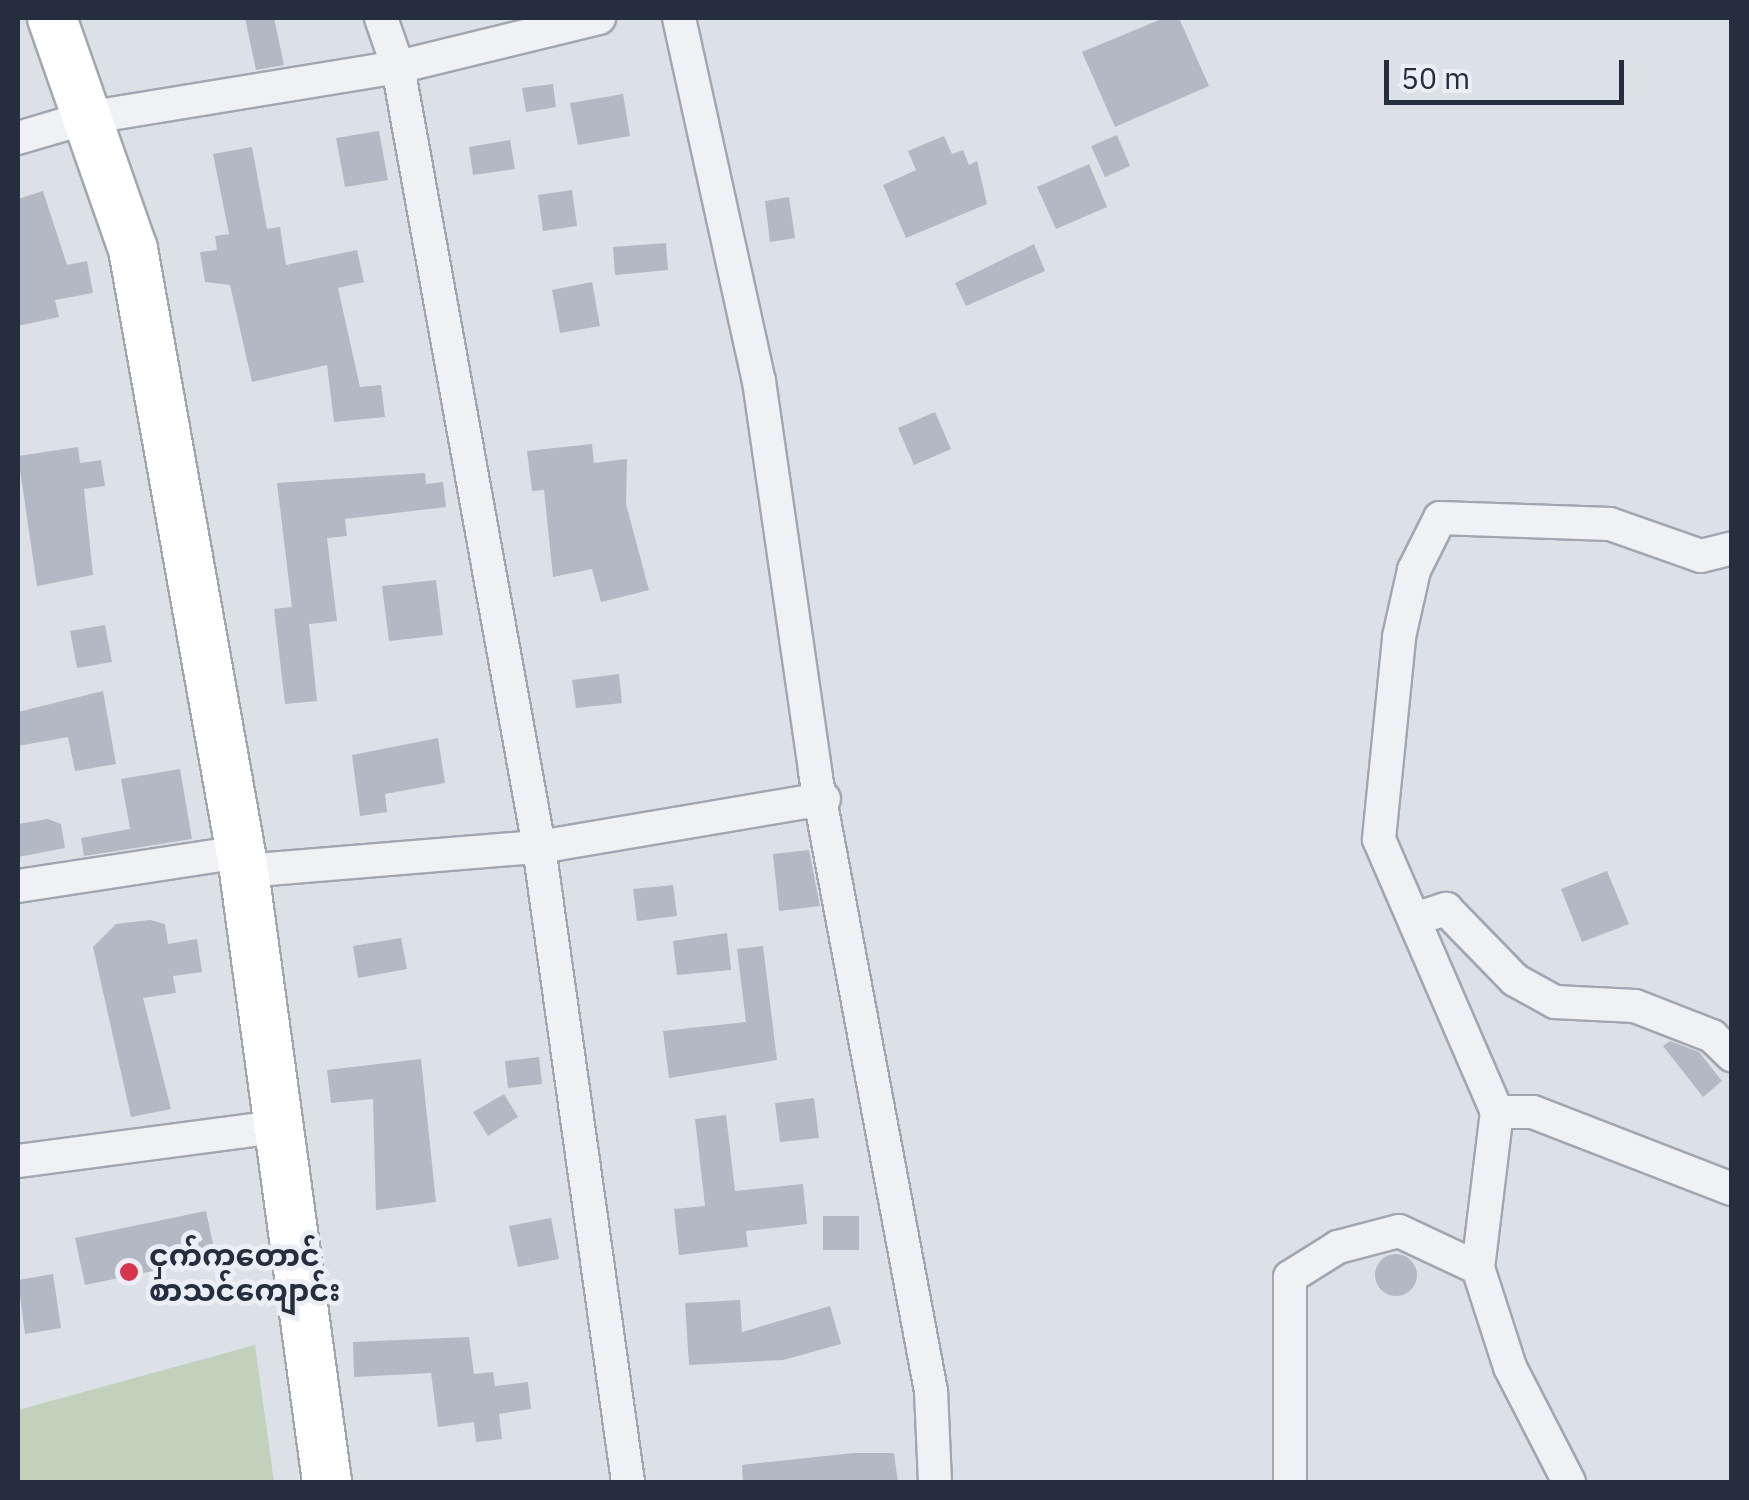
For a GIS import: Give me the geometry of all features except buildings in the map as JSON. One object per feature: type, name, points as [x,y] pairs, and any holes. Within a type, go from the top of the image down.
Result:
[{"type":"main road","points":[[52,18],[133,249],[242,861],[327,1482]]},
{"type":"street","points":[[381,18],[398,67],[539,847],[628,1482]]},
{"type":"street","points":[[18,138],[86,118],[398,67],[600,18]]},
{"type":"street","points":[[679,18],[759,381],[824,799],[931,1391],[935,1482]]},
{"type":"street","points":[[1569,1482],[1510,1367],[1478,1268],[1497,1112],[1379,838],[1399,637],[1414,570],[1440,518],[1610,524],[1701,556],[1732,548]]},
{"type":"street","points":[[18,886],[242,861],[539,847],[824,799]]},
{"type":"street","points":[[1415,919],[1446,909],[1516,980],[1555,1002],[1635,1006],[1712,1036],[1732,1054]]},
{"type":"street","points":[[1497,1112],[1533,1112],[1732,1189]]},
{"type":"street","points":[[18,1160],[276,1127]]},
{"type":"street","points":[[1290,1482],[1290,1277],[1338,1246],[1399,1231],[1478,1268]]},
{"type":"green space","points":[[255,1345],[274,1482],[18,1482],[18,1410]]},
{"type":"place","name":"ငှက်ကတောင် စာသင်ကျောင်း","points":[[129,1272]]}]
